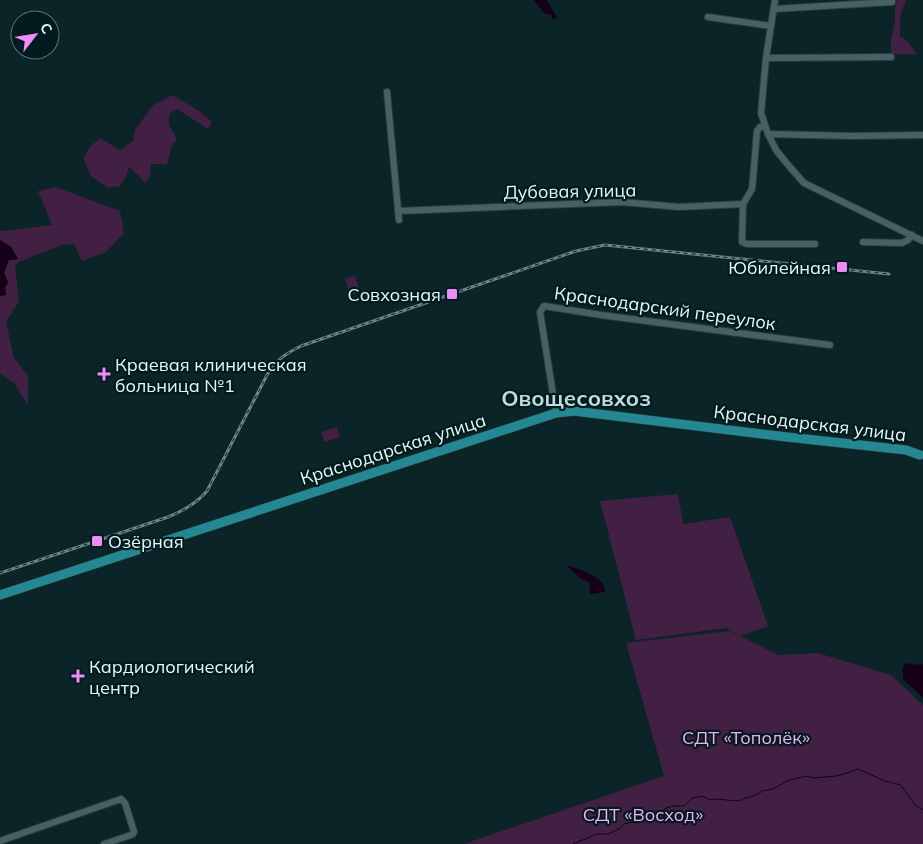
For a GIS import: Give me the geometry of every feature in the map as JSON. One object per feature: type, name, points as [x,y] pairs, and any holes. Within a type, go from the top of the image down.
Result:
[{"type":"main road","name":"Краснодарская улица","points":[[0,595],[556,413],[574,411],[906,450],[921,457]]},
{"type":"street","points":[[775,0],[766,58],[761,114],[768,134],[788,166],[804,183],[923,241]]},
{"type":"street","points":[[774,9],[892,2]]},
{"type":"street","points":[[708,17],[771,26]]},
{"type":"street","points":[[766,58],[891,57]]},
{"type":"street","points":[[387,92],[399,220]]},
{"type":"street","points":[[764,126],[760,127],[757,132],[754,179],[752,189],[743,204],[742,242],[747,244],[815,244]]},
{"type":"street","points":[[768,134],[923,135]]},
{"type":"street","name":"Дубовая улица","points":[[398,211],[622,202],[679,207],[743,204]]},
{"type":"street","points":[[863,242],[902,243],[912,235]]},
{"type":"street","name":"Краснодарский переулок","points":[[556,413],[540,312],[544,306],[830,345]]},
{"type":"street","points":[[0,841],[121,799],[125,803],[134,832],[131,835],[104,844]]},
{"type":"green space","points":[[897,0],[906,0],[900,17],[900,36],[906,40],[917,54],[891,54],[891,40]]},
{"type":"green space","points":[[173,95],[199,111],[212,122],[208,129],[177,109],[169,114],[169,125],[177,139],[172,145],[167,164],[151,164],[150,176],[146,183],[129,167],[120,186],[108,188],[91,176],[83,158],[90,147],[100,138],[120,150],[133,141],[135,130],[153,105]]},
{"type":"green space","points":[[56,187],[120,211],[124,233],[106,252],[82,261],[74,244],[61,245],[15,265],[19,301],[6,322],[14,358],[28,376],[28,406],[15,384],[0,373],[0,296],[6,295],[5,287],[8,283],[4,272],[9,260],[18,259],[11,247],[0,240],[0,230],[52,225],[38,191]]},
{"type":"green space","points":[[355,276],[360,292],[351,295],[345,279]]},
{"type":"green space","points":[[337,427],[340,437],[324,442],[321,432]]},
{"type":"green space","points":[[678,494],[683,524],[730,517],[768,626],[740,636],[726,628],[636,640],[600,501]]},
{"type":"green space","name":"СДТ «Тополёк»","points":[[729,631],[779,655],[818,653],[891,675],[923,705],[923,844],[464,844],[664,776],[626,643]]},
{"type":"shaded area","points":[[534,0],[547,0],[557,18],[553,20],[551,15],[544,13]]},
{"type":"shaded area","points":[[0,240],[11,247],[18,259],[9,260],[4,272],[8,283],[5,287],[6,295],[0,296]]},
{"type":"shaded area","points":[[566,565],[585,571],[597,578],[602,582],[605,592],[589,593],[589,582],[581,579]]},
{"type":"shaded area","points":[[906,663],[916,665],[920,663],[923,665],[923,698],[903,679],[902,669]]},
{"type":"waterway","points":[[573,844],[597,834],[608,834],[621,828],[624,824],[656,817],[666,808],[684,806],[693,798],[702,796],[711,800],[739,801],[773,789],[789,780],[806,776],[814,778],[836,776],[858,769],[885,781],[901,785],[915,805],[923,810]]},
{"type":"railway","points":[[0,573],[168,517],[194,503],[207,491],[267,375],[281,358],[295,349],[576,251],[605,245],[889,274]]},
{"type":"place","name":"Юбилейная","points":[[842,267]]},
{"type":"place","name":"Совхозная","points":[[452,294]]},
{"type":"place","name":"Краевая клиническая больница №1","points":[[104,374]]},
{"type":"place","name":"Озёрная","points":[[97,541]]},
{"type":"place","name":"Кардиологический центр","points":[[78,676]]},
{"type":"district","name":"Овощесовхоз","points":[[576,398]]},
{"type":"park label","name":"СДТ «Восход»","points":[[643,814]]}]
